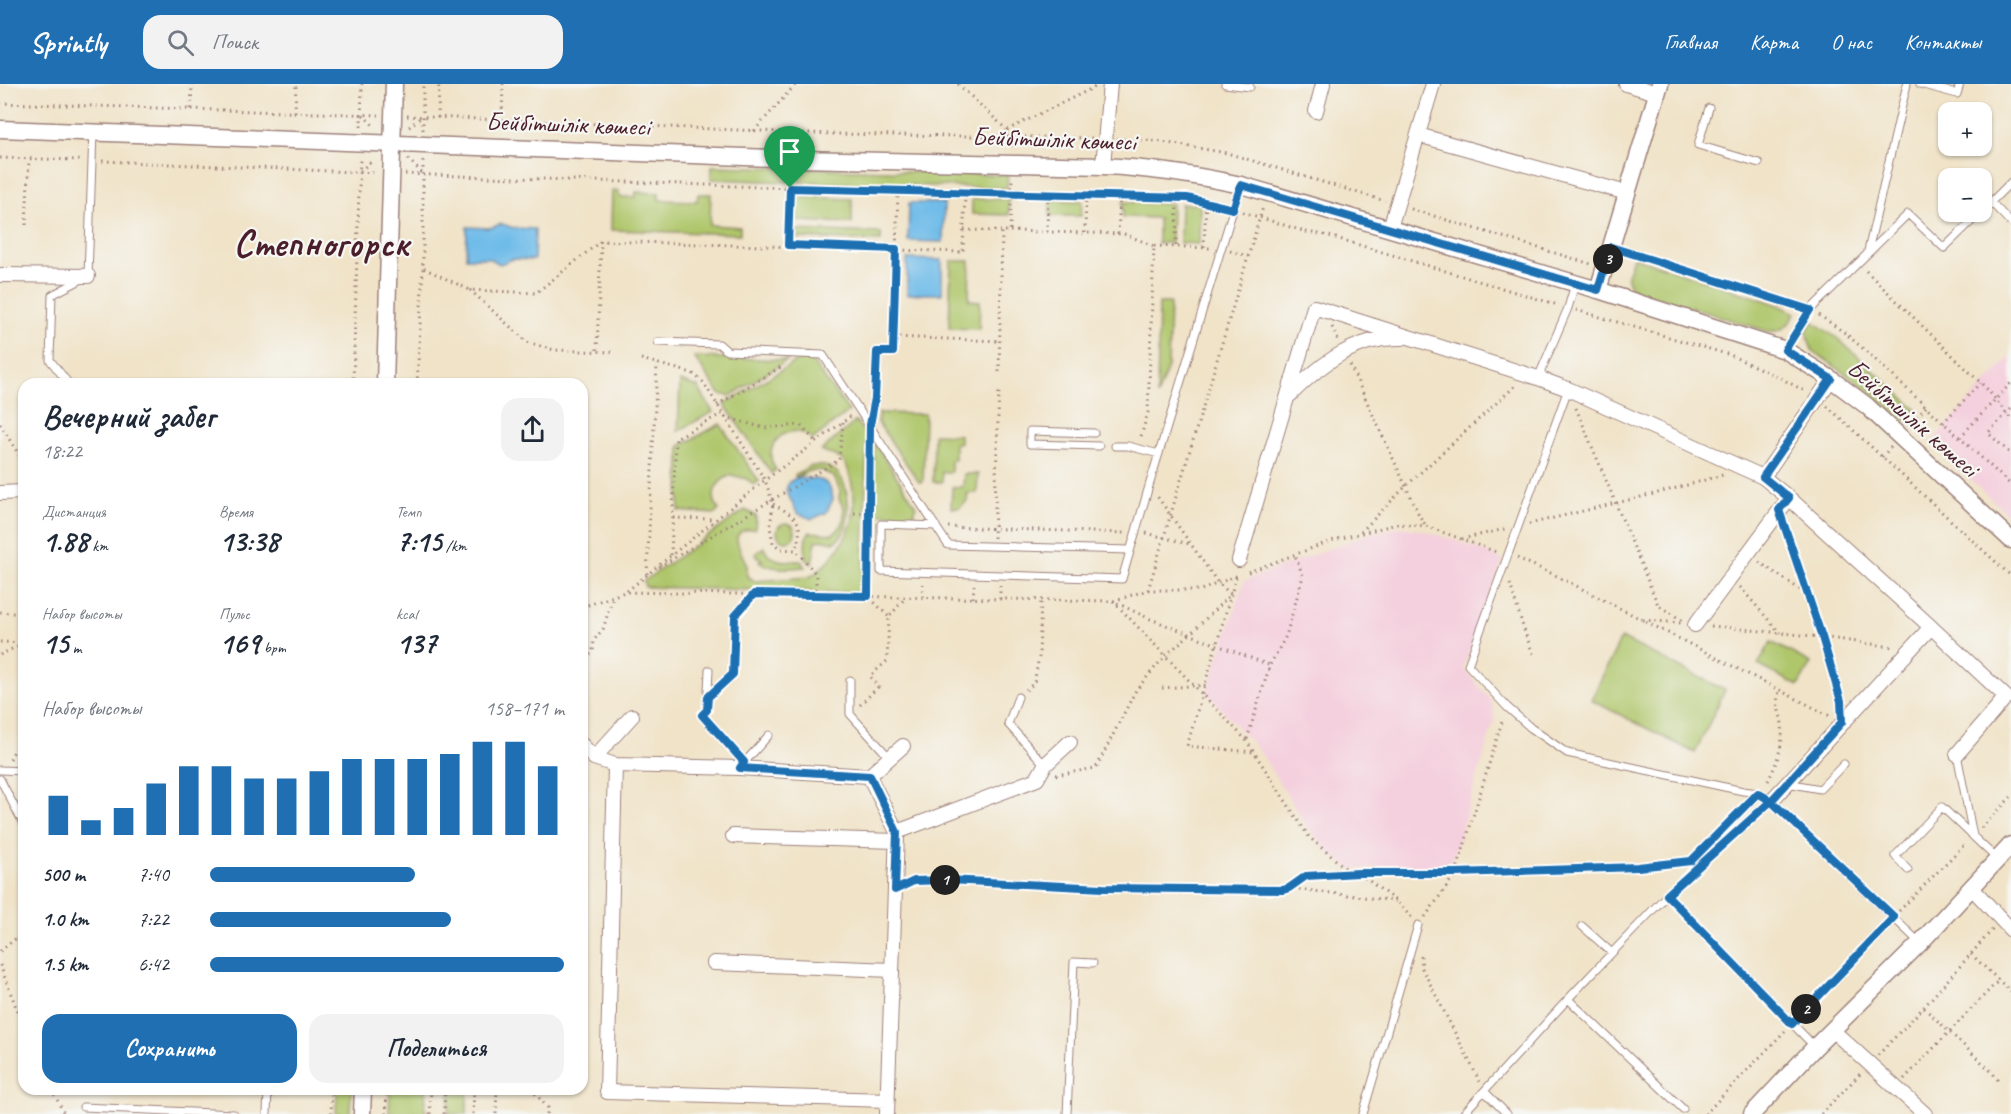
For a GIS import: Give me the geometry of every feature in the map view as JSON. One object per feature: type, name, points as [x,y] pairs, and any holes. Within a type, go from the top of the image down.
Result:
[{"type":"street","points":[[385,378],[394,84]]},
{"type":"street","points":[[1103,166],[1110,84]]},
{"type":"street","points":[[1316,111],[1323,84]]},
{"type":"street","points":[[1390,228],[1433,84]]},
{"type":"street","points":[[1598,290],[1658,88],[1626,84]]},
{"type":"street","name":"Бейбітшілік көшесі","points":[[0,129],[801,159],[1103,166],[1171,171],[1241,185],[1598,290],[1785,350],[1831,379],[1867,406],[2011,540]]},
{"type":"street","points":[[1418,135],[1628,193]]},
{"type":"street","points":[[0,275],[88,276]]},
{"type":"street","points":[[1239,560],[1314,307],[1568,389],[1763,477],[1931,627],[2006,698],[1957,754]]},
{"type":"street","points":[[1288,398],[1306,379],[1358,344],[1378,339],[1416,339]]},
{"type":"street","points":[[1763,477],[1831,379]]},
{"type":"street","points":[[0,493],[18,492]]},
{"type":"street","points":[[1695,625],[1789,498]]},
{"type":"street","points":[[1771,801],[1931,627]]},
{"type":"street","points":[[594,758],[632,716]]},
{"type":"street","points":[[733,836],[897,836],[1036,779],[1045,765],[1070,742]]},
{"type":"street","points":[[588,752],[594,758],[615,765],[742,765],[870,776],[903,746]]},
{"type":"street","points":[[615,765],[607,1092],[887,1107],[897,836],[870,776]]},
{"type":"street","points":[[1752,1114],[1815,1047],[1920,943],[2011,845]]},
{"type":"street","points":[[1971,887],[2007,925]]},
{"type":"street","points":[[714,963],[892,970]]},
{"type":"street","points":[[1832,1030],[1925,1114]]},
{"type":"street","points":[[362,1114],[363,1095]]},
{"type":"lane","points":[[1226,84],[1250,87]]},
{"type":"lane","points":[[1868,253],[1907,84]]},
{"type":"lane","points":[[1920,84],[1957,94],[1960,84]]},
{"type":"lane","points":[[1709,108],[1698,145],[1758,163]]},
{"type":"lane","points":[[64,378],[51,360],[52,295],[88,276],[93,132]]},
{"type":"lane","points":[[936,526],[881,524],[881,571],[1122,579],[1241,185]]},
{"type":"lane","points":[[1992,201],[2010,185]]},
{"type":"lane","points":[[1992,203],[2011,223]]},
{"type":"lane","points":[[1785,350],[1810,310],[1908,214],[1944,248],[1970,222]]},
{"type":"lane","points":[[1533,376],[1568,308],[1575,284]]},
{"type":"lane","points":[[658,342],[719,344],[727,351],[823,355],[948,545],[1130,550]]},
{"type":"lane","points":[[1568,389],[1468,665],[1507,707],[1531,728],[1567,753],[1758,793],[1771,801],[1920,943]]},
{"type":"lane","points":[[1094,433],[1030,431],[1030,444],[1099,446]]},
{"type":"lane","points":[[1115,446],[1128,446],[1159,454]]},
{"type":"lane","points":[[709,670],[707,710],[702,715],[742,765],[769,735]]},
{"type":"lane","points":[[850,680],[850,714],[890,757]]},
{"type":"lane","points":[[1018,697],[1008,724],[1045,765]]},
{"type":"lane","points":[[1957,754],[1973,836]]},
{"type":"lane","points":[[1787,783],[1820,789],[1844,764]]},
{"type":"lane","points":[[2,770],[18,771]]},
{"type":"lane","points":[[0,779],[18,814]]},
{"type":"lane","points":[[1463,1114],[1667,895],[1771,801]]},
{"type":"lane","points":[[1908,870],[1895,856],[1942,807],[1996,859]]},
{"type":"lane","points":[[1667,895],[1815,1047]]},
{"type":"lane","points":[[1363,1114],[1418,925]]},
{"type":"lane","points":[[1582,926],[1612,953]]},
{"type":"lane","points":[[1067,1114],[1074,962],[1093,963]]},
{"type":"lane","points":[[1568,999],[1683,1109]]},
{"type":"lane","points":[[1485,1092],[1508,1114]]},
{"type":"lane","points":[[267,1114],[268,1095]]},
{"type":"lane","points":[[83,1107],[233,1114]]},
{"type":"path","points":[[191,109],[192,84]]},
{"type":"path","points":[[295,112],[296,84]]},
{"type":"path","points":[[353,378],[362,84]]},
{"type":"path","points":[[422,117],[423,84]]},
{"type":"path","points":[[438,118],[439,84]]},
{"type":"path","points":[[502,121],[503,84]]},
{"type":"path","points":[[754,131],[796,84]]},
{"type":"path","points":[[958,84],[1013,138],[1010,231]]},
{"type":"path","points":[[1007,130],[1101,84]]},
{"type":"path","points":[[417,378],[423,268],[423,156]]},
{"type":"path","points":[[0,158],[375,172]]},
{"type":"path","points":[[26,225],[29,159]]},
{"type":"path","points":[[1148,590],[1275,168]]},
{"type":"path","points":[[400,173],[790,188],[1177,197],[1206,202],[1306,232],[1326,235],[1730,355],[1778,377],[1818,399],[2011,576]]},
{"type":"path","points":[[788,245],[790,188]]},
{"type":"path","points":[[869,532],[870,425],[875,398],[877,352],[893,352],[898,191]]},
{"type":"path","points":[[470,290],[536,293],[600,241],[963,252],[965,192]]},
{"type":"path","points":[[1047,232],[1048,194]]},
{"type":"path","points":[[1085,233],[1086,195]]},
{"type":"path","points":[[1118,234],[1120,196]]},
{"type":"path","points":[[1176,246],[1177,197]]},
{"type":"path","points":[[1204,248],[1206,202]]},
{"type":"path","points":[[964,230],[1124,234],[1154,246],[1210,248]]},
{"type":"path","points":[[999,372],[1002,231]]},
{"type":"path","points":[[597,351],[600,241]]},
{"type":"path","points":[[1141,438],[1148,412],[1154,246]]},
{"type":"path","points":[[1611,247],[1810,310],[1845,333],[2011,485]]},
{"type":"path","points":[[1858,263],[1996,398],[2011,419]]},
{"type":"path","points":[[423,268],[470,290],[527,342],[554,350],[612,352]]},
{"type":"path","points":[[1324,310],[1426,526]]},
{"type":"path","points":[[893,337],[1000,341]]},
{"type":"path","points":[[717,405],[804,353]]},
{"type":"path","points":[[641,359],[692,373],[703,382],[765,480],[773,504],[770,527],[773,543],[782,549],[796,550],[816,574],[816,595]]},
{"type":"path","points":[[647,574],[657,364]]},
{"type":"path","points":[[1360,533],[1406,486],[1533,376]]},
{"type":"path","points":[[1943,423],[1980,383]]},
{"type":"path","points":[[1960,437],[2011,383]]},
{"type":"path","points":[[994,546],[999,389]]},
{"type":"path","points":[[1568,389],[1658,605],[1687,624],[1640,619]]},
{"type":"path","points":[[588,605],[625,592],[765,480],[875,398]]},
{"type":"path","points":[[2011,409],[1988,434],[2011,454]]},
{"type":"path","points":[[671,555],[676,438],[724,415],[764,428],[800,425],[816,442]]},
{"type":"path","points":[[647,574],[839,460],[843,422]]},
{"type":"path","points":[[0,424],[18,453]]},
{"type":"path","points":[[1461,539],[1617,503],[1745,469]]},
{"type":"path","points":[[773,504],[794,517],[800,526],[796,550]]},
{"type":"path","points":[[1779,510],[1822,637],[1841,701],[1842,722]]},
{"type":"path","points":[[854,513],[869,513]]},
{"type":"path","points":[[1170,516],[1218,584],[1231,594]]},
{"type":"path","points":[[673,518],[716,519]]},
{"type":"path","points":[[936,526],[1148,533],[1191,544]]},
{"type":"path","points":[[868,553],[868,596],[889,617]]},
{"type":"path","points":[[1747,554],[1808,595]]},
{"type":"path","points":[[1246,740],[1270,665],[1286,636],[1304,576],[1295,555]]},
{"type":"path","points":[[1507,555],[1508,576],[1513,599],[1534,656]]},
{"type":"path","points":[[1239,560],[1206,685],[1187,746],[1254,752]]},
{"type":"path","points":[[1731,576],[1780,633]]},
{"type":"path","points":[[625,592],[1113,601],[1148,618],[1270,665]]},
{"type":"path","points":[[708,697],[733,674],[735,616],[754,594]]},
{"type":"path","points":[[1036,779],[1096,768],[1136,690],[1165,656],[1231,594]]},
{"type":"path","points":[[588,657],[593,651],[594,640],[603,629],[614,596]]},
{"type":"path","points":[[850,714],[878,687],[870,676],[887,661],[889,617],[906,597]]},
{"type":"path","points":[[1018,697],[1034,683],[1039,657],[1041,600]]},
{"type":"path","points":[[1113,601],[1246,740],[1309,837],[1351,873]]},
{"type":"path","points":[[0,612],[18,614]]},
{"type":"path","points":[[1695,625],[1822,637],[1909,649]]},
{"type":"path","points":[[0,642],[18,643]]},
{"type":"path","points":[[0,655],[18,646]]},
{"type":"path","points":[[1162,688],[1206,685]]},
{"type":"path","points":[[1739,813],[1767,783],[1776,766],[1781,745],[1782,725],[1776,704],[1779,691]]},
{"type":"path","points":[[1418,925],[1431,912],[1456,873],[1495,739],[1507,707]]},
{"type":"path","points":[[2,770],[18,742]]},
{"type":"path","points":[[1705,1114],[2011,796]]},
{"type":"path","points":[[895,890],[914,881],[948,880],[1103,888],[1283,890],[1306,876],[1638,867],[1691,861]]},
{"type":"path","points":[[1359,873],[1396,902],[1418,925],[1422,968],[1485,1092]]},
{"type":"path","points":[[1289,888],[1396,902]]},
{"type":"path","points":[[1821,1114],[1923,1008],[1971,954],[2007,925]]},
{"type":"path","points":[[0,951],[18,937]]},
{"type":"path","points":[[1971,954],[2011,992]]},
{"type":"path","points":[[0,965],[18,1012]]},
{"type":"path","points":[[1897,1087],[1998,981]]},
{"type":"path","points":[[1923,1008],[1998,1080]]},
{"type":"path","points":[[55,1095],[64,1114]]},
{"type":"path","points":[[332,1095],[332,1114]]},
{"type":"path","points":[[386,1114],[387,1095]]},
{"type":"path","points":[[430,1114],[431,1095]]},
{"type":"path","points":[[444,1114],[445,1095]]},
{"type":"path","points":[[473,1114],[474,1095]]},
{"type":"path","points":[[496,1114],[497,1095]]},
{"type":"path","points":[[536,1095],[548,1108],[547,1114]]},
{"type":"shaded area","points":[[2011,356],[2011,518],[1931,442]]},
{"type":"shaded area","points":[[1400,527],[1422,530],[1463,543],[1503,560],[1463,668],[1490,699],[1494,710],[1494,721],[1451,865],[1351,869],[1332,855],[1310,831],[1260,752],[1207,693],[1244,581],[1371,533]]},
{"type":"green space","points":[[712,166],[788,168],[788,182],[711,179]]},
{"type":"green space","points":[[799,168],[1008,175],[1007,188],[799,182]]},
{"type":"green space","points":[[612,191],[619,191],[619,197],[635,197],[636,192],[659,193],[659,200],[697,201],[698,194],[711,194],[710,225],[740,227],[740,234],[611,230]]},
{"type":"green space","points":[[797,197],[852,199],[852,223],[796,221]]},
{"type":"green space","points":[[972,199],[1009,199],[1009,215],[972,214]]},
{"type":"green space","points":[[1050,200],[1082,201],[1081,216],[1050,216]]},
{"type":"green space","points":[[1123,202],[1172,204],[1171,243],[1158,243],[1158,218],[1123,217]]},
{"type":"green space","points":[[1181,204],[1200,204],[1199,244],[1180,243]]},
{"type":"green space","points":[[795,230],[881,233],[881,241],[795,238]]},
{"type":"green space","points":[[1633,257],[1779,305],[1795,313],[1784,327],[1777,331],[1767,331],[1631,289],[1627,277]]},
{"type":"green space","points":[[951,261],[970,261],[969,300],[980,301],[979,329],[949,328]]},
{"type":"green space","points":[[1159,303],[1170,303],[1168,367],[1157,396]]},
{"type":"green space","points":[[1812,321],[1837,338],[1916,409],[1905,421],[1868,390],[1812,350],[1807,331]]},
{"type":"green space","points":[[807,355],[849,411],[812,440],[795,431],[780,437],[774,443],[771,452],[776,470],[771,473],[724,404]]},
{"type":"green space","points":[[694,357],[788,360],[730,396],[720,394]]},
{"type":"green space","points":[[680,381],[698,387],[713,412],[678,431]]},
{"type":"green space","points":[[879,413],[925,414],[923,482],[919,482],[878,423]]},
{"type":"green space","points":[[856,421],[867,436],[863,593],[645,587],[644,581],[745,510],[756,516],[755,529],[739,533],[737,538],[747,566],[747,576],[755,581],[809,577],[818,571],[838,550],[844,540],[854,511],[853,489],[845,463],[838,457],[821,451]]},
{"type":"green space","points":[[720,424],[759,481],[754,485],[747,479],[731,475],[721,481],[714,494],[719,510],[715,514],[679,511],[680,446]]},
{"type":"green space","points":[[934,434],[960,435],[960,443],[955,443],[955,460],[951,460],[951,472],[942,472],[942,482],[933,482]]},
{"type":"green space","points":[[874,442],[916,506],[914,515],[873,514]]},
{"type":"green space","points":[[811,466],[829,467],[840,476],[848,507],[848,518],[840,537],[834,542],[816,541],[812,564],[805,558],[805,541],[808,535],[810,532],[832,534],[837,531],[842,525],[844,508],[839,499],[840,490],[834,477],[822,470],[809,471],[796,478],[795,475]]},
{"type":"green space","points":[[964,474],[978,474],[977,493],[968,493],[967,501],[959,508],[951,508],[952,487],[963,487]]},
{"type":"green space","points":[[786,523],[792,526],[795,532],[792,538],[786,541],[780,538],[777,532],[780,526]]},
{"type":"green space","points":[[764,547],[774,558],[784,561],[801,561],[805,567],[781,568],[764,564],[755,554]]},
{"type":"green space","points":[[1621,638],[1725,690],[1695,753],[1591,700]]},
{"type":"green space","points":[[1771,642],[1811,663],[1798,686],[1758,665]]},
{"type":"green space","points":[[337,1095],[351,1095],[350,1114],[336,1114]]},
{"type":"green space","points":[[390,1095],[426,1095],[425,1114],[389,1114]]},
{"type":"green space","points":[[450,1095],[467,1095],[467,1114],[449,1114]]},
{"type":"water","points":[[909,203],[944,203],[943,242],[908,241]]},
{"type":"water","points":[[502,224],[514,228],[535,229],[534,260],[513,259],[500,264],[488,258],[466,258],[467,227],[489,228]]},
{"type":"water","points":[[907,259],[942,260],[942,294],[907,294]]},
{"type":"water","points":[[796,478],[825,482],[833,499],[826,513],[812,519],[797,513],[786,490],[789,482]]},
{"type":"district","name":"Степногорск","points":[[321,243]]},
{"type":"route","points":[[790,188],[788,245],[896,249],[893,352],[877,352],[875,398],[870,425],[868,596],[754,594],[735,616],[733,674],[708,697],[707,710],[702,715],[744,762],[740,768],[870,776],[897,832],[895,890],[914,881],[948,880],[1103,888],[1283,890],[1306,876],[1638,867],[1691,861],[1758,793],[1771,801],[1894,917],[1792,1024],[1667,895],[1771,801],[1842,722],[1841,701],[1822,637],[1779,510],[1789,498],[1763,477],[1831,379],[1785,350],[1810,310],[1611,247],[1598,290],[1241,185],[1233,209],[1187,198],[1159,196],[790,188]]}]
